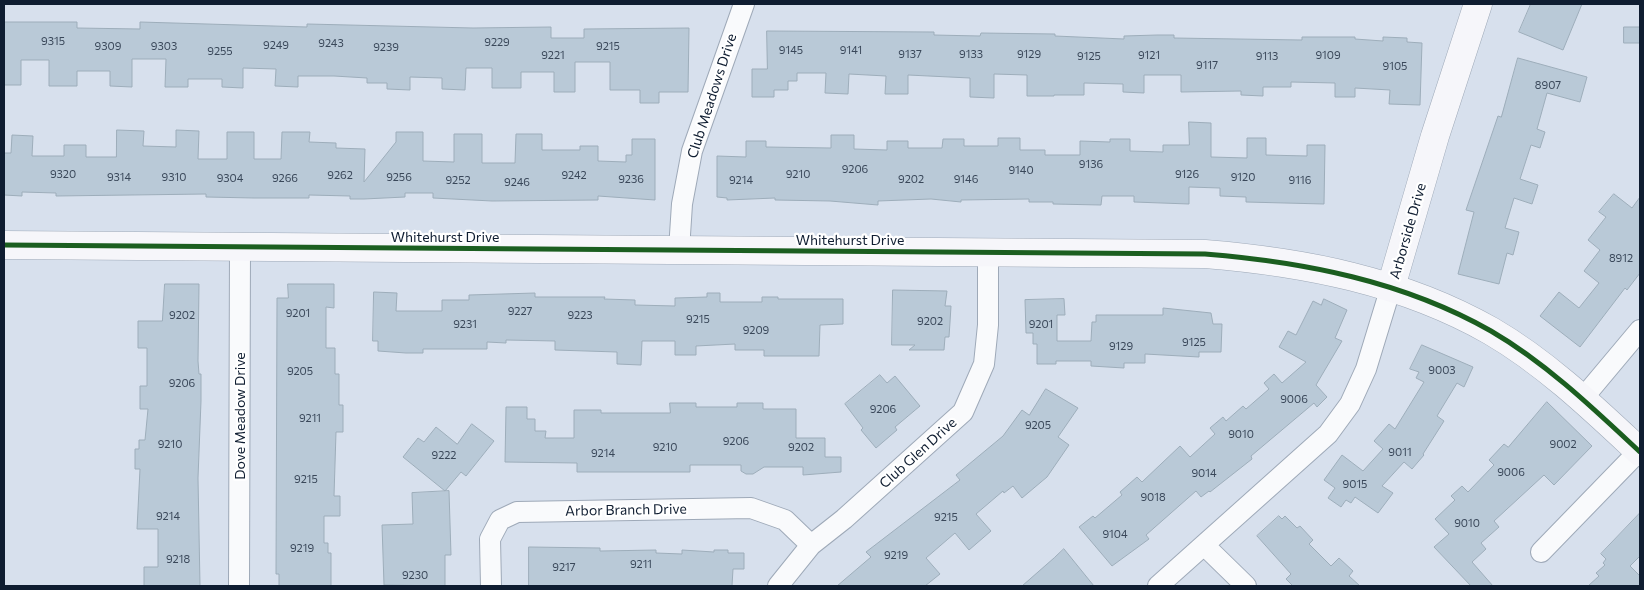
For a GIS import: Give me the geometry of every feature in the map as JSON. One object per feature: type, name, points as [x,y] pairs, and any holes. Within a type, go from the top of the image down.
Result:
[{"type":"street","name":"Club Meadows Drive","points":[[679,250],[682,204],[692,152],[744,4]]},
{"type":"street","name":"Arborside Drive","points":[[1158,586],[1205,546],[1328,434],[1350,404],[1366,369],[1438,127],[1478,4]]},
{"type":"street","name":"Whitehurst Drive","points":[[4,245],[1205,254],[1257,258],[1294,264],[1391,288],[1422,299],[1492,332],[1583,398],[1640,452]]},
{"type":"street","name":"Dove Meadow Drive","points":[[239,586],[240,246]]},
{"type":"street","name":"Club Glen Drive","points":[[778,586],[811,545],[844,519],[963,412],[984,364],[988,325],[988,253]]},
{"type":"street","points":[[1583,398],[1640,330]]},
{"type":"street","points":[[1541,552],[1640,452]]},
{"type":"street","name":"Arbor Branch Drive","points":[[491,586],[490,539],[500,520],[517,512],[751,508],[785,520],[811,545]]},
{"type":"street","points":[[1205,546],[1246,586]]},
{"type":"building","points":[[1531,4],[1582,4],[1563,50],[1519,32]]},
{"type":"building","points":[[4,22],[77,22],[77,28],[140,29],[140,22],[307,27],[307,24],[473,28],[551,27],[551,38],[584,38],[584,29],[689,28],[688,92],[659,92],[659,103],[640,103],[640,90],[610,90],[610,62],[575,62],[575,92],[554,92],[554,72],[521,72],[521,88],[492,88],[492,68],[466,68],[465,90],[442,89],[442,78],[410,77],[410,90],[387,89],[387,83],[367,83],[367,78],[334,76],[298,76],[298,87],[275,86],[276,69],[243,68],[243,88],[222,87],[222,79],[188,79],[188,87],[165,87],[166,59],[132,59],[132,87],[110,86],[110,71],[77,71],[77,86],[49,86],[49,60],[21,60],[21,85],[4,85]]},
{"type":"building","points":[[1624,27],[1640,27],[1640,43],[1624,43]]},
{"type":"building","points":[[767,31],[934,32],[934,35],[980,36],[981,33],[1055,34],[1055,36],[1124,39],[1124,36],[1157,35],[1174,35],[1174,38],[1302,40],[1302,37],[1355,37],[1355,39],[1383,41],[1383,37],[1407,38],[1407,42],[1422,43],[1420,105],[1389,104],[1390,90],[1355,88],[1355,97],[1335,97],[1335,83],[1291,82],[1291,87],[1263,87],[1263,96],[1241,95],[1241,91],[1181,92],[1181,75],[1144,75],[1144,93],[1123,92],[1123,84],[1084,83],[1084,95],[1027,96],[1027,75],[994,74],[994,98],[970,97],[970,78],[908,75],[908,94],[885,94],[886,76],[849,74],[848,94],[825,93],[826,73],[797,73],[797,81],[788,81],[788,90],[774,90],[774,97],[752,97],[752,69],[767,69]]},
{"type":"building","points":[[1518,58],[1587,77],[1580,102],[1547,93],[1537,129],[1545,132],[1540,148],[1531,145],[1520,179],[1538,185],[1532,204],[1514,198],[1505,228],[1519,232],[1513,255],[1507,253],[1499,284],[1458,274],[1474,212],[1466,210],[1498,116],[1501,117]]},
{"type":"building","points":[[1189,122],[1211,123],[1211,157],[1247,158],[1247,138],[1266,138],[1266,155],[1307,156],[1307,145],[1325,145],[1324,204],[1246,202],[1246,197],[1220,196],[1220,188],[1189,187],[1189,204],[1134,202],[1134,196],[1102,196],[1101,205],[1029,202],[1029,199],[961,200],[961,202],[931,199],[878,201],[878,205],[830,201],[775,200],[775,198],[727,200],[727,198],[717,197],[717,156],[746,157],[746,141],[766,141],[766,147],[831,148],[831,135],[854,135],[854,149],[887,150],[887,141],[908,141],[908,148],[942,148],[943,139],[964,139],[964,146],[998,146],[998,138],[1020,138],[1020,150],[1045,150],[1045,155],[1080,155],[1080,141],[1110,142],[1110,139],[1130,139],[1130,151],[1163,152],[1163,145],[1189,145]]},
{"type":"building","points":[[117,130],[144,131],[143,146],[176,147],[176,130],[199,131],[198,159],[227,159],[227,132],[254,132],[254,159],[281,159],[282,132],[310,132],[309,142],[336,143],[336,148],[365,149],[364,182],[396,142],[396,132],[423,132],[423,161],[454,162],[454,134],[482,134],[482,163],[515,163],[516,134],[542,134],[542,150],[580,150],[580,146],[598,146],[598,161],[626,162],[626,155],[632,155],[632,139],[655,139],[655,200],[598,196],[598,200],[492,201],[433,198],[433,193],[405,193],[405,197],[364,199],[350,199],[350,196],[309,195],[309,198],[206,197],[206,194],[56,196],[56,193],[22,192],[22,196],[4,195],[4,153],[11,153],[12,135],[33,136],[32,156],[64,156],[64,145],[86,145],[86,157],[116,157]]},
{"type":"building","points":[[1614,194],[1632,208],[1640,197],[1640,273],[1627,290],[1625,288],[1580,347],[1540,316],[1559,292],[1579,308],[1599,283],[1584,271],[1600,250],[1588,240],[1606,217],[1599,212]]},
{"type":"building","points":[[165,284],[199,284],[198,361],[199,374],[201,374],[198,478],[200,586],[144,586],[144,567],[158,567],[158,529],[137,529],[140,469],[135,469],[135,449],[139,449],[139,440],[145,440],[148,409],[140,409],[140,386],[147,386],[147,348],[138,348],[138,321],[162,321]]},
{"type":"building","points":[[288,284],[334,284],[334,308],[326,307],[326,348],[335,348],[335,374],[339,374],[339,405],[343,405],[343,432],[336,432],[334,496],[340,496],[340,516],[324,516],[324,543],[328,543],[328,553],[331,553],[331,586],[279,586],[279,574],[276,574],[277,298],[288,298]]},
{"type":"building","points":[[893,290],[947,291],[945,306],[951,306],[949,337],[945,337],[944,350],[909,350],[915,345],[892,345]]},
{"type":"building","points":[[374,292],[397,293],[396,311],[442,311],[442,300],[469,300],[469,295],[535,293],[535,297],[605,297],[604,299],[635,300],[635,305],[675,306],[675,298],[707,297],[707,293],[720,293],[720,302],[762,302],[762,297],[778,297],[778,299],[843,299],[843,324],[820,325],[819,356],[764,356],[764,350],[735,350],[735,344],[696,346],[696,355],[675,355],[675,341],[642,341],[641,365],[617,364],[617,352],[555,350],[555,341],[506,340],[506,343],[487,342],[487,349],[423,349],[423,353],[406,353],[378,351],[378,341],[373,341]]},
{"type":"building","points":[[1064,299],[1065,315],[1057,315],[1057,341],[1091,341],[1092,322],[1096,322],[1096,315],[1163,315],[1163,308],[1211,313],[1213,324],[1222,324],[1221,352],[1199,352],[1199,357],[1145,354],[1145,363],[1124,363],[1124,368],[1091,366],[1091,361],[1056,361],[1056,364],[1037,364],[1037,344],[1033,344],[1033,333],[1026,333],[1025,300]]},
{"type":"building","points":[[1324,299],[1347,310],[1335,338],[1342,341],[1316,385],[1327,397],[1317,407],[1314,403],[1251,456],[1252,459],[1210,492],[1201,497],[1196,491],[1146,535],[1149,539],[1112,566],[1079,527],[1093,516],[1095,518],[1122,495],[1120,492],[1137,477],[1142,482],[1180,446],[1190,457],[1215,434],[1210,428],[1223,417],[1226,421],[1243,406],[1246,409],[1269,389],[1264,383],[1274,374],[1282,383],[1306,362],[1279,347],[1288,331],[1296,335],[1313,301],[1321,305]]},
{"type":"building","points":[[1422,345],[1473,367],[1464,387],[1457,383],[1437,416],[1444,421],[1424,455],[1412,469],[1404,462],[1382,486],[1393,493],[1378,513],[1355,497],[1351,503],[1346,500],[1341,507],[1328,498],[1335,488],[1324,480],[1342,455],[1363,471],[1383,449],[1374,441],[1389,424],[1395,429],[1424,382],[1416,378],[1419,372],[1410,369]]},
{"type":"building","points":[[880,375],[887,383],[895,376],[920,406],[895,427],[897,430],[876,448],[861,430],[863,428],[845,404]]},
{"type":"building","points":[[1046,389],[1078,408],[1058,437],[1069,445],[1047,477],[1022,498],[1013,486],[1004,493],[1003,491],[976,514],[991,531],[969,550],[955,533],[926,558],[940,574],[925,586],[837,586],[871,557],[866,552],[960,480],[956,475],[1003,436],[1022,410],[1029,415]]},
{"type":"building","points":[[1547,402],[1592,446],[1554,485],[1544,475],[1494,521],[1499,527],[1481,543],[1486,549],[1472,562],[1493,586],[1471,586],[1434,547],[1449,534],[1435,519],[1455,500],[1451,496],[1462,486],[1468,492],[1494,465],[1489,460],[1504,444],[1508,447]]},
{"type":"building","points":[[670,403],[696,403],[696,407],[737,407],[737,403],[763,403],[763,409],[796,409],[796,438],[825,438],[825,457],[841,457],[841,472],[803,475],[803,467],[764,467],[753,474],[746,474],[741,471],[741,465],[690,465],[690,472],[577,472],[577,463],[505,462],[506,407],[527,407],[527,419],[535,419],[535,431],[546,431],[545,438],[574,438],[574,410],[601,410],[601,413],[670,413]]},
{"type":"building","points":[[472,424],[494,441],[466,476],[461,472],[445,491],[403,457],[418,438],[424,442],[436,427],[457,444]]},
{"type":"building","points":[[449,491],[451,555],[445,555],[445,586],[384,585],[382,525],[413,524],[412,493]]},
{"type":"building","points":[[1640,513],[1640,556],[1630,566],[1640,576],[1640,586],[1588,586],[1599,576],[1596,573],[1605,565],[1603,563],[1606,559],[1601,554]]},
{"type":"building","points":[[1279,516],[1282,519],[1285,516],[1297,528],[1300,526],[1313,540],[1309,544],[1331,566],[1339,558],[1353,571],[1349,576],[1360,586],[1293,586],[1286,579],[1291,574],[1257,536]]},
{"type":"building","points":[[529,547],[600,548],[600,551],[656,550],[656,553],[682,554],[682,550],[714,552],[714,550],[728,550],[728,553],[744,553],[744,569],[733,569],[732,586],[529,586]]},
{"type":"building","points":[[1064,549],[1094,586],[1022,586],[1054,558]]},
{"type":"cycle path","points":[[4,245],[1205,254],[1279,262],[1352,277],[1388,287],[1423,299],[1491,331],[1531,357],[1569,387],[1640,452]]}]
